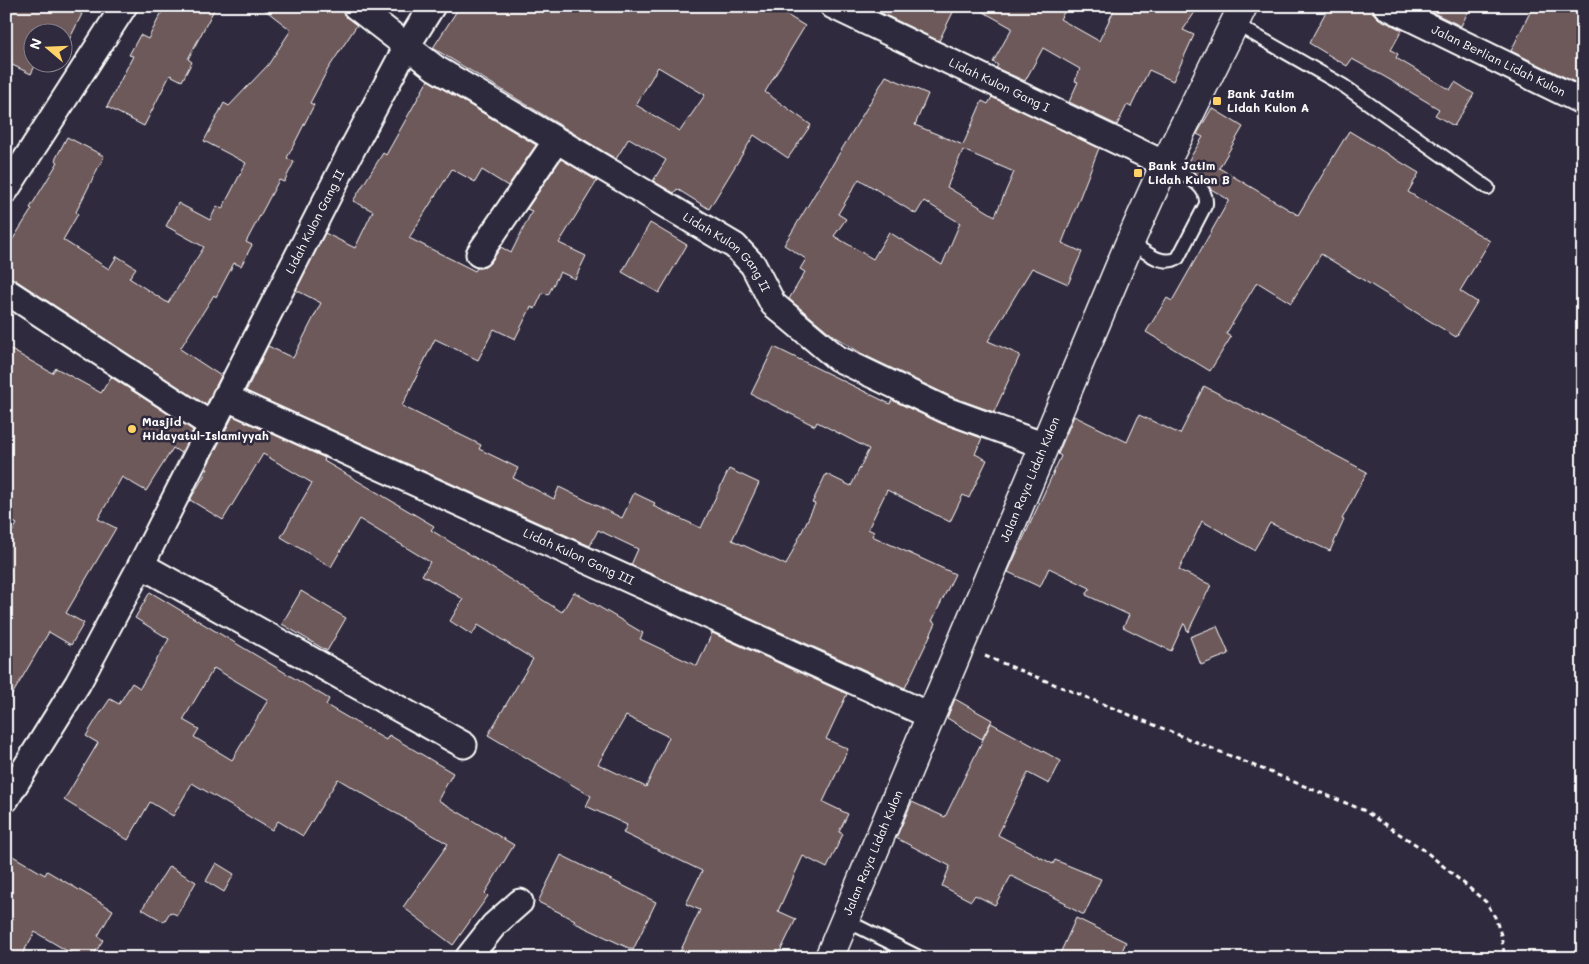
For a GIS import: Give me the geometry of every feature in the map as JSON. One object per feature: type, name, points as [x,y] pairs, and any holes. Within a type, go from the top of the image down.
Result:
[{"type":"main road","name":"Jalan Raya Lidah Kulon","points":[[829,958],[1130,242],[1165,164],[1238,15]]},
{"type":"street","name":"Lidah Kulon Gang II","points":[[355,6],[435,68],[735,246],[753,265],[774,304],[837,358],[946,410],[1045,446]]},
{"type":"street","name":"Lidah Kulon Gang II","points":[[6,799],[78,683],[348,157],[407,46],[432,6]]},
{"type":"street","name":"Lidah Kulon Gang I","points":[[833,6],[1165,164]]},
{"type":"street","name":"Jalan Berlian Lidah Kulon","points":[[1386,6],[1583,102]]},
{"type":"street","points":[[6,190],[115,9]]},
{"type":"street","points":[[479,254],[556,141]]},
{"type":"street","points":[[6,291],[211,425]]},
{"type":"street","name":"Lidah Kulon Gang III","points":[[225,397],[931,716]]},
{"type":"street","points":[[140,565],[464,745]]},
{"type":"street","points":[[468,958],[494,925],[520,902]]},
{"type":"lane","points":[[1238,15],[1344,86],[1488,188]]},
{"type":"lane","points":[[1130,242],[1163,262],[1170,262],[1178,258],[1206,204],[1207,196],[1203,188],[1165,164]]},
{"type":"lane","points":[[845,920],[921,958]]},
{"type":"path","points":[[987,658],[1363,810],[1424,850],[1486,902],[1495,917],[1501,935],[1505,958]]},
{"type":"building","points":[[13,6],[67,6],[82,14],[72,34],[72,22],[22,22],[22,70],[6,62],[6,20]]},
{"type":"building","points":[[165,6],[216,6],[188,59],[192,62],[182,81],[170,75],[144,126],[107,107],[133,56],[129,55],[140,35],[148,39]]},
{"type":"building","points":[[260,6],[341,6],[346,17],[357,25],[328,69],[310,103],[314,105],[287,158],[294,162],[284,182],[279,180],[246,242],[252,245],[241,266],[234,263],[216,297],[214,295],[180,349],[221,376],[206,405],[14,279],[6,277],[6,250],[32,209],[30,208],[58,162],[55,160],[67,137],[104,156],[76,212],[78,214],[63,240],[109,269],[117,256],[136,268],[129,278],[168,303],[204,247],[166,226],[178,203],[210,220],[217,206],[222,209],[246,163],[204,141],[224,103],[229,106],[268,65],[291,30]]},
{"type":"building","points":[[460,6],[772,6],[805,26],[765,92],[811,125],[788,158],[754,135],[709,209],[677,189],[674,193],[653,181],[666,160],[629,138],[616,159],[433,48]],"holes":[[[658,67],[705,95],[680,131],[636,105]]]},
{"type":"building","points":[[867,6],[956,6],[939,41]]},
{"type":"building","points":[[973,6],[1068,6],[1060,19],[1099,41],[1116,6],[1199,6],[1183,30],[1194,35],[1173,81],[1149,70],[1131,107],[1127,105],[1117,125],[1069,102],[1078,82],[1075,81],[1080,69],[1043,48],[1025,81],[996,68],[998,65],[993,62],[1012,28]]},
{"type":"building","points":[[1329,6],[1372,6],[1374,14],[1379,19],[1402,30],[1391,50],[1398,54],[1396,58],[1450,90],[1455,82],[1474,94],[1454,126],[1435,115],[1439,109],[1385,77],[1352,59],[1347,66],[1309,43]]},
{"type":"building","points":[[1419,6],[1471,6],[1461,26]]},
{"type":"building","points":[[1533,6],[1567,6],[1583,14],[1583,86],[1511,51]]},
{"type":"building","points":[[886,76],[928,94],[915,125],[963,145],[982,101],[988,104],[992,97],[1099,148],[1062,243],[1082,252],[1068,284],[1032,268],[988,341],[1020,355],[994,412],[952,397],[864,355],[835,337],[789,299],[805,272],[800,269],[806,259],[784,245]],"holes":[[[963,150],[1014,172],[995,216],[947,187]],[[859,179],[916,214],[924,201],[960,223],[942,265],[889,232],[873,259],[834,236],[846,219],[838,214]]]},
{"type":"building","points":[[428,80],[536,145],[508,186],[482,170],[475,182],[452,169],[409,238],[475,271],[477,268],[485,267],[491,262],[501,247],[511,253],[532,211],[527,209],[561,159],[597,181],[559,243],[586,256],[575,279],[560,272],[548,295],[543,292],[535,309],[531,307],[515,339],[494,329],[478,360],[435,339],[402,406],[481,445],[479,449],[518,468],[513,478],[554,499],[559,487],[622,518],[634,493],[655,503],[653,506],[701,528],[729,469],[759,483],[732,540],[786,565],[815,504],[812,503],[826,474],[851,486],[869,449],[817,422],[815,426],[751,394],[774,347],[890,404],[892,400],[940,423],[982,438],[975,454],[987,460],[969,498],[963,495],[950,522],[887,490],[868,529],[874,532],[872,536],[955,574],[932,621],[936,623],[905,688],[631,565],[638,549],[598,530],[590,546],[246,391],[268,346],[293,358],[321,303],[296,290],[325,233],[355,248],[373,211],[353,201],[383,153],[386,155]]},
{"type":"building","points":[[1212,108],[1243,127],[1219,168],[1298,215],[1349,131],[1419,173],[1408,192],[1490,241],[1460,291],[1477,302],[1456,337],[1321,254],[1291,303],[1257,282],[1226,334],[1231,337],[1210,371],[1146,332],[1167,298],[1172,301],[1229,200],[1211,189],[1203,179],[1185,166],[1203,137],[1197,134]]},
{"type":"building","points":[[650,223],[687,245],[659,293],[622,272]]},
{"type":"building","points":[[6,347],[52,373],[56,368],[101,393],[111,377],[193,430],[181,453],[173,448],[146,491],[122,477],[98,519],[116,528],[66,613],[84,623],[71,645],[49,632],[6,705],[6,542],[17,524],[6,518]]},
{"type":"building","points":[[1204,386],[1367,472],[1342,519],[1344,520],[1330,551],[1270,523],[1254,550],[1202,521],[1179,570],[1211,585],[1188,632],[1184,623],[1171,651],[1123,627],[1129,615],[1086,595],[1090,588],[1049,568],[1040,587],[1008,572],[1061,456],[1058,454],[1074,416],[1127,442],[1139,415],[1180,434]]},
{"type":"building","points":[[233,416],[325,458],[324,461],[434,526],[431,530],[562,612],[574,592],[643,633],[640,639],[697,666],[712,633],[847,694],[826,739],[848,749],[823,802],[848,814],[839,832],[843,834],[827,868],[803,856],[778,911],[796,919],[777,958],[677,958],[700,910],[686,904],[702,871],[623,833],[627,825],[586,806],[591,796],[488,735],[533,659],[478,625],[472,635],[450,621],[463,599],[422,575],[430,562],[359,519],[331,567],[281,537],[312,483],[263,454],[223,520],[190,500],[208,469],[206,468]],"holes":[[[626,716],[669,737],[646,787],[598,764]]]},
{"type":"building","points":[[301,591],[346,618],[327,651],[282,624]]},
{"type":"building","points":[[150,592],[329,699],[326,705],[386,740],[389,735],[453,773],[438,800],[514,845],[485,893],[488,896],[453,945],[403,907],[448,844],[338,779],[303,836],[278,821],[272,830],[192,783],[173,816],[150,802],[128,840],[64,800],[98,743],[86,736],[97,718],[110,699],[119,704],[132,683],[140,688],[169,639],[135,618]],"holes":[[[214,668],[268,700],[232,760],[194,737],[199,729],[183,720]]]},
{"type":"building","points":[[1217,626],[1229,654],[1201,665],[1190,637]]},
{"type":"building","points":[[955,699],[992,720],[982,739],[947,718]]},
{"type":"building","points":[[991,723],[1061,761],[1049,784],[1028,773],[998,835],[1053,864],[1055,860],[1101,879],[1084,915],[1065,905],[1066,903],[1011,876],[995,905],[975,895],[971,901],[942,886],[950,866],[896,838],[912,802],[945,817]]},
{"type":"building","points":[[6,852],[45,875],[47,871],[113,910],[98,936],[103,940],[92,958],[79,958],[35,932],[20,958],[6,958]]},
{"type":"building","points":[[561,855],[656,902],[633,950],[573,922],[575,920],[538,902]]},
{"type":"building","points":[[216,863],[234,874],[224,892],[206,881]]},
{"type":"building","points":[[169,866],[196,882],[177,915],[170,912],[164,922],[142,909]]},
{"type":"building","points":[[1076,918],[1126,942],[1119,958],[1058,958]]},
{"type":"place","name":"Bank Jatim Lidah Kulon A","points":[[1217,101]]},
{"type":"place","name":"Bank Jatim Lidah Kulon B","points":[[1138,173]]},
{"type":"place","name":"Masjid Hidayatul-Islamiyyah","points":[[132,429]]}]
